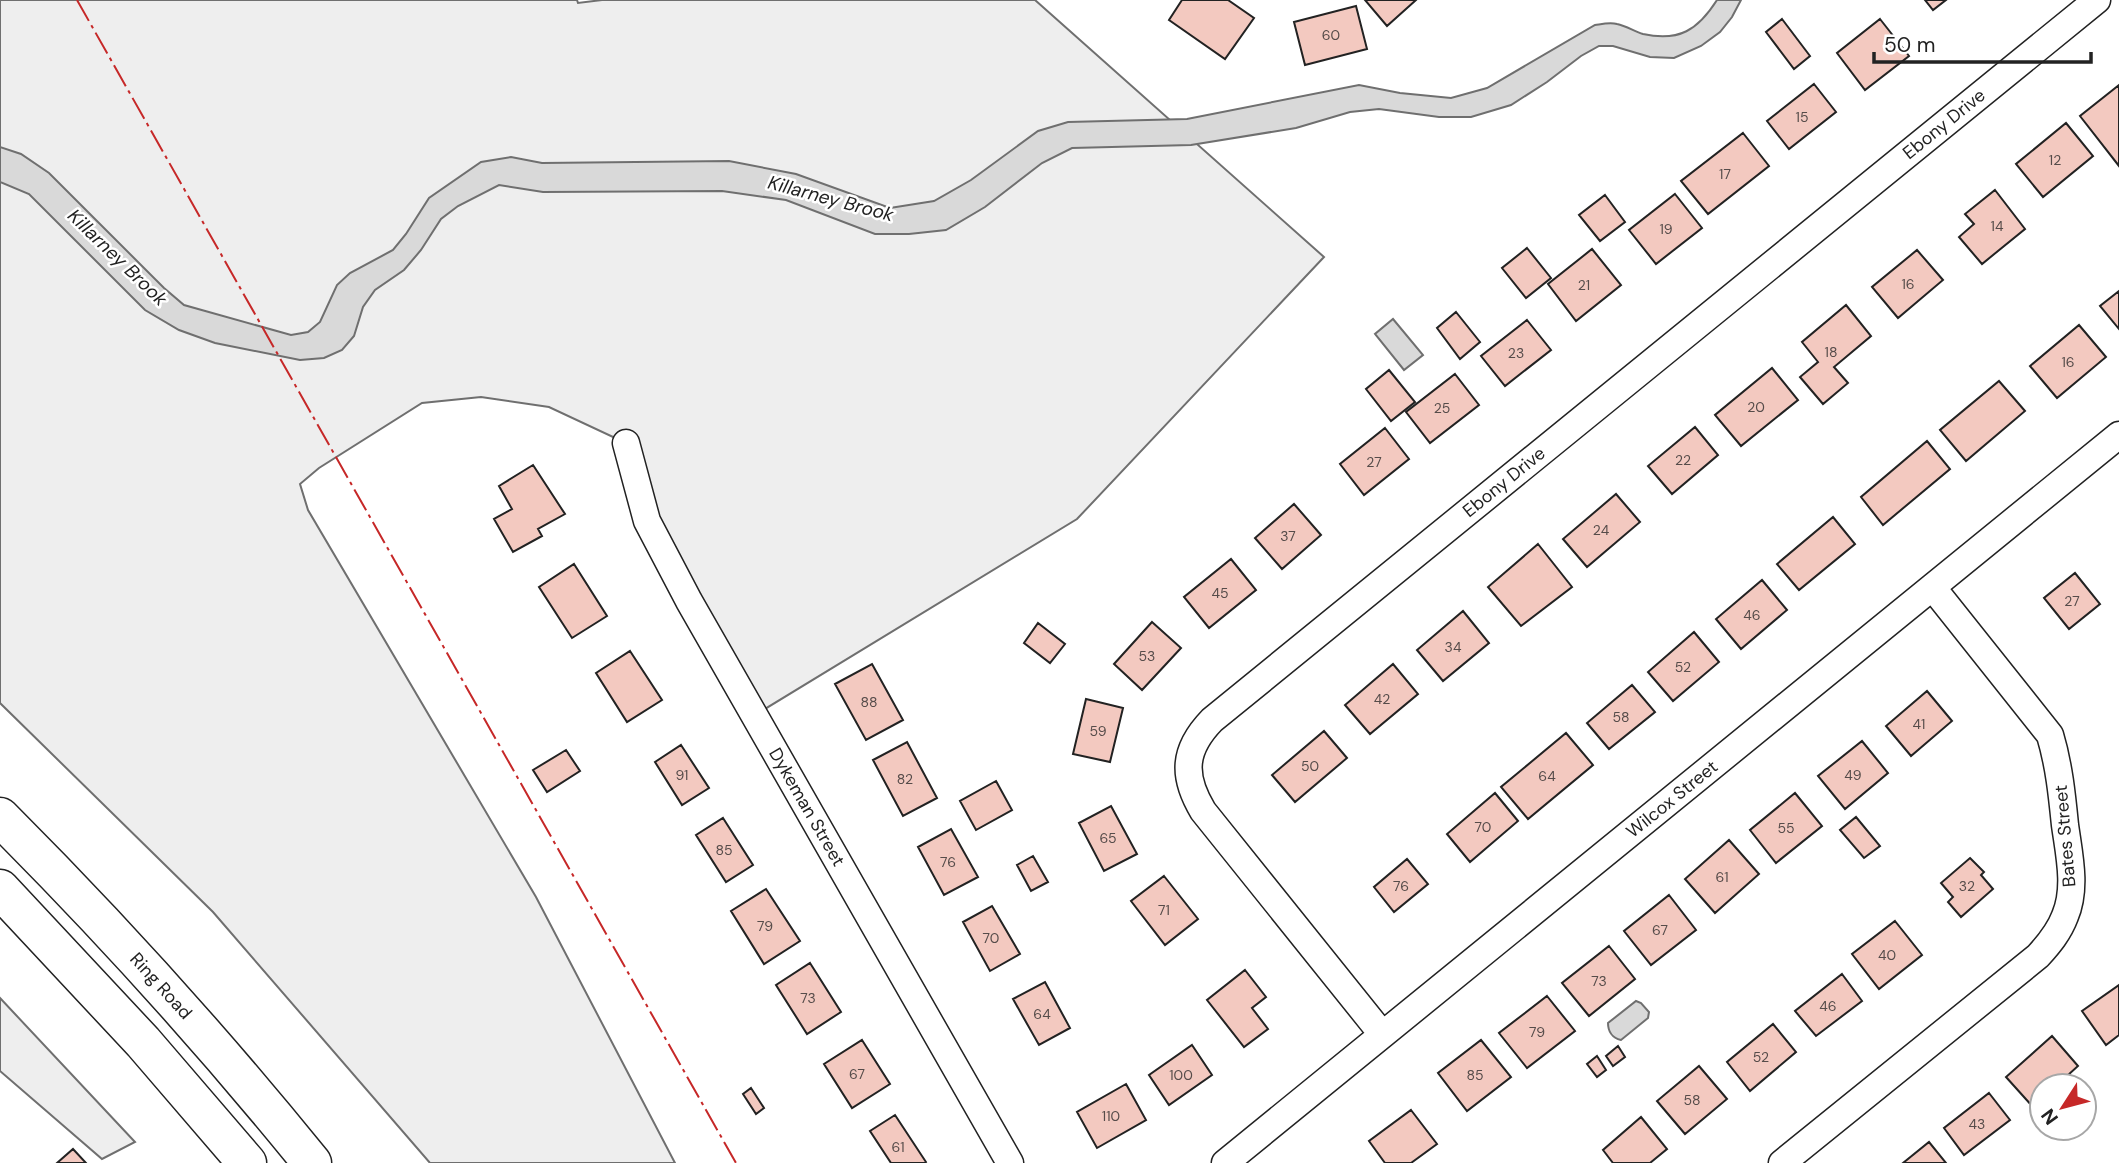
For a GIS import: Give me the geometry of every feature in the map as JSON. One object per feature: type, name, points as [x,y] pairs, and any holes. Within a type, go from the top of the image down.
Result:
[{"type":"highway","name":"Ring Road","points":[[0,817],[185,1012],[312,1163]]},
{"type":"highway","points":[[0,889],[144,1042],[247,1163]]},
{"type":"street","name":"Ebony Drive","points":[[1382,1034],[1198,802],[1187,773],[1193,745],[1201,731],[2097,0]]},
{"type":"street","name":"Wilcox Street","points":[[1225,1163],[2119,435]]},
{"type":"street","name":"Dykeman Street","points":[[626,443],[647,521],[671,566],[1010,1163]]},
{"type":"street","name":"Bates Street","points":[[1782,1163],[2038,956],[2054,937],[2066,914],[2071,875],[2060,776],[2050,735],[1933,588]]},
{"type":"shaded area","points":[[0,0],[577,0],[578,3],[602,0],[1035,0],[1324,257],[1077,519],[755,715],[689,601],[626,443],[549,407],[481,397],[422,403],[319,468],[300,484],[308,510],[536,897],[675,1163],[430,1163],[213,912],[0,703]]},
{"type":"shaded area","points":[[0,998],[135,1142],[102,1159],[0,1071]]},
{"type":"water","name":"Killarney Brook","points":[[1717,0],[1741,0],[1720,32],[1701,46],[1674,58],[1650,57],[1613,46],[1599,46],[1511,105],[1471,117],[1439,117],[1379,109],[1350,112],[1296,128],[1191,145],[1072,148],[1042,163],[985,207],[946,230],[875,234],[786,200],[722,191],[543,192],[499,185],[458,206],[441,219],[404,270],[375,290],[363,307],[354,336],[342,350],[324,358],[300,360],[215,343],[179,330],[145,310],[29,194],[0,182],[0,147],[21,154],[49,173],[184,305],[291,335],[308,332],[320,322],[337,285],[350,273],[393,250],[429,198],[481,162],[511,157],[542,163],[729,161],[796,174],[890,208],[934,201],[971,180],[1038,131],[1068,122],[1187,119],[1359,85],[1400,93],[1451,98],[1487,88],[1595,25],[1614,23],[1643,34],[1677,35],[1695,26]]},
{"type":"water","points":[[1393,319],[1423,355],[1404,370],[1375,334]]},
{"type":"water","points":[[1636,1001],[1649,1012],[1648,1018],[1621,1040],[1615,1038],[1608,1023]]},
{"type":"building","points":[[1182,0],[1228,0],[1254,18],[1225,59],[1169,20]]},
{"type":"building","points":[[1365,0],[1416,0],[1387,26]]},
{"type":"building","points":[[1925,0],[1946,0],[1933,10]]},
{"type":"building","points":[[1356,6],[1367,49],[1305,65],[1294,22]]},
{"type":"building","points":[[1782,19],[1810,56],[1794,69],[1766,32]]},
{"type":"building","points":[[1880,19],[1909,56],[1865,90],[1837,53]]},
{"type":"building","points":[[1814,84],[1836,112],[1789,149],[1767,121]]},
{"type":"building","points":[[2119,85],[2119,166],[2080,116]]},
{"type":"building","points":[[2066,123],[2093,156],[2043,197],[2016,164]]},
{"type":"building","points":[[1743,133],[1769,166],[1708,214],[1681,181]]},
{"type":"building","points":[[1995,190],[2025,229],[1982,264],[1959,237],[1974,224],[1965,214]]},
{"type":"building","points":[[1675,194],[1702,228],[1656,264],[1629,230]]},
{"type":"building","points":[[1605,195],[1625,222],[1600,241],[1579,215]]},
{"type":"building","points":[[1527,248],[1551,278],[1526,298],[1502,268]]},
{"type":"building","points":[[1592,249],[1621,285],[1576,321],[1548,284]]},
{"type":"building","points":[[1917,250],[1943,280],[1898,318],[1872,287]]},
{"type":"building","points":[[2119,291],[2119,329],[2100,306]]},
{"type":"building","points":[[1846,305],[1871,336],[1834,367],[1848,383],[1823,404],[1800,377],[1818,362],[1802,342]]},
{"type":"building","points":[[1456,312],[1480,342],[1460,359],[1437,328]]},
{"type":"building","points":[[1527,320],[1551,350],[1505,386],[1481,356]]},
{"type":"building","points":[[2079,325],[2106,357],[2057,398],[2030,366]]},
{"type":"building","points":[[1772,368],[1798,400],[1741,446],[1715,415]]},
{"type":"building","points":[[1389,370],[1415,402],[1391,421],[1366,389]]},
{"type":"building","points":[[1455,374],[1479,405],[1430,443],[1406,412]]},
{"type":"building","points":[[1999,381],[2025,411],[1966,461],[1940,430]]},
{"type":"building","points":[[1695,427],[1718,455],[1672,494],[1648,466]]},
{"type":"building","points":[[1385,428],[1409,459],[1364,495],[1340,464]]},
{"type":"building","points":[[1927,441],[1950,469],[1883,525],[1861,497]]},
{"type":"building","points":[[533,465],[565,514],[538,529],[542,536],[513,552],[494,519],[512,509],[499,486]]},
{"type":"building","points":[[1616,494],[1640,522],[1587,567],[1563,539]]},
{"type":"building","points":[[1294,504],[1321,535],[1282,569],[1255,538]]},
{"type":"building","points":[[1833,517],[1855,544],[1799,590],[1777,564]]},
{"type":"building","points":[[1538,544],[1572,587],[1521,626],[1488,587]]},
{"type":"building","points":[[1231,559],[1256,590],[1209,628],[1184,597]]},
{"type":"building","points":[[574,564],[607,616],[572,638],[539,587]]},
{"type":"building","points":[[2075,573],[2100,604],[2069,629],[2044,598]]},
{"type":"building","points":[[1762,580],[1787,610],[1741,649],[1716,619]]},
{"type":"building","points":[[1463,611],[1489,643],[1443,681],[1417,650]]},
{"type":"building","points":[[1152,622],[1181,648],[1142,690],[1114,664]]},
{"type":"building","points":[[1038,623],[1065,644],[1050,663],[1024,643]]},
{"type":"building","points":[[1694,632],[1719,662],[1673,701],[1648,672]]},
{"type":"building","points":[[630,651],[662,700],[627,722],[596,673]]},
{"type":"building","points":[[872,664],[903,720],[866,740],[835,684]]},
{"type":"building","points":[[1393,664],[1418,694],[1370,734],[1345,705]]},
{"type":"building","points":[[1632,685],[1655,712],[1609,749],[1587,723]]},
{"type":"building","points":[[1927,691],[1952,721],[1911,756],[1886,726]]},
{"type":"building","points":[[1086,699],[1123,708],[1110,762],[1073,754]]},
{"type":"building","points":[[1324,731],[1347,758],[1295,802],[1272,775]]},
{"type":"building","points":[[1566,733],[1593,765],[1528,819],[1501,787]]},
{"type":"building","points":[[1862,741],[1888,773],[1845,809],[1818,776]]},
{"type":"building","points":[[907,742],[937,798],[903,816],[873,760]]},
{"type":"building","points":[[681,745],[709,788],[682,805],[655,762]]},
{"type":"building","points":[[566,750],[580,771],[547,792],[533,770]]},
{"type":"building","points":[[996,781],[1012,810],[976,830],[960,801]]},
{"type":"building","points":[[1495,793],[1518,821],[1470,862],[1447,834]]},
{"type":"building","points":[[1795,793],[1822,826],[1776,863],[1750,830]]},
{"type":"building","points":[[1111,806],[1137,854],[1104,871],[1079,823]]},
{"type":"building","points":[[1856,817],[1880,846],[1864,858],[1840,830]]},
{"type":"building","points":[[723,818],[753,865],[726,882],[696,835]]},
{"type":"building","points":[[951,829],[978,877],[944,895],[918,847]]},
{"type":"building","points":[[1729,840],[1759,874],[1715,913],[1685,879]]},
{"type":"building","points":[[1033,856],[1048,882],[1031,891],[1017,865]]},
{"type":"building","points":[[1970,858],[1984,872],[1981,875],[1993,889],[1961,917],[1948,902],[1953,897],[1941,883]]},
{"type":"building","points":[[1407,859],[1428,884],[1394,912],[1374,887]]},
{"type":"building","points":[[1164,876],[1198,919],[1165,945],[1131,901]]},
{"type":"building","points":[[766,889],[800,941],[764,964],[731,911]]},
{"type":"building","points":[[1669,895],[1696,930],[1651,965],[1624,931]]},
{"type":"building","points":[[992,906],[1020,954],[990,971],[963,922]]},
{"type":"building","points":[[1895,921],[1922,955],[1879,989],[1852,954]]},
{"type":"building","points":[[1609,946],[1635,979],[1589,1016],[1562,983]]},
{"type":"building","points":[[810,963],[841,1012],[807,1034],[776,985]]},
{"type":"building","points":[[1245,970],[1266,997],[1252,1008],[1268,1029],[1244,1047],[1207,1000]]},
{"type":"building","points":[[1842,974],[1862,1001],[1816,1036],[1795,1011]]},
{"type":"building","points":[[1045,982],[1070,1028],[1039,1045],[1013,999]]},
{"type":"building","points":[[2119,985],[2119,1035],[2106,1045],[2082,1011]]},
{"type":"building","points":[[1547,996],[1575,1031],[1527,1068],[1499,1033]]},
{"type":"building","points":[[1773,1024],[1796,1052],[1750,1091],[1727,1062]]},
{"type":"building","points":[[2052,1036],[2078,1066],[2071,1072],[2028,1072],[2028,1101],[2006,1077]]},
{"type":"building","points":[[862,1040],[890,1084],[852,1108],[824,1064]]},
{"type":"building","points":[[1481,1040],[1511,1077],[1467,1111],[1438,1073]]},
{"type":"building","points":[[1192,1045],[1212,1075],[1169,1105],[1149,1075]]},
{"type":"building","points":[[1618,1046],[1625,1057],[1613,1066],[1606,1056]]},
{"type":"building","points":[[1597,1056],[1606,1070],[1597,1077],[1587,1064]]},
{"type":"building","points":[[1699,1066],[1727,1099],[1685,1134],[1657,1101]]},
{"type":"building","points":[[1126,1084],[1146,1120],[1097,1148],[1077,1112]]},
{"type":"building","points":[[751,1088],[764,1108],[756,1114],[743,1094]]},
{"type":"building","points":[[1989,1093],[2010,1120],[1964,1155],[1944,1128]]},
{"type":"building","points":[[1411,1110],[1437,1144],[1411,1163],[1385,1163],[1369,1141]]},
{"type":"building","points":[[895,1115],[925,1163],[891,1163],[870,1131]]},
{"type":"building","points":[[1641,1117],[1667,1149],[1650,1163],[1613,1163],[1603,1150]]},
{"type":"building","points":[[1929,1142],[1946,1163],[1903,1163]]},
{"type":"building","points":[[73,1149],[86,1163],[57,1163]]},
{"type":"power","points":[[77,0],[736,1163]]}]
